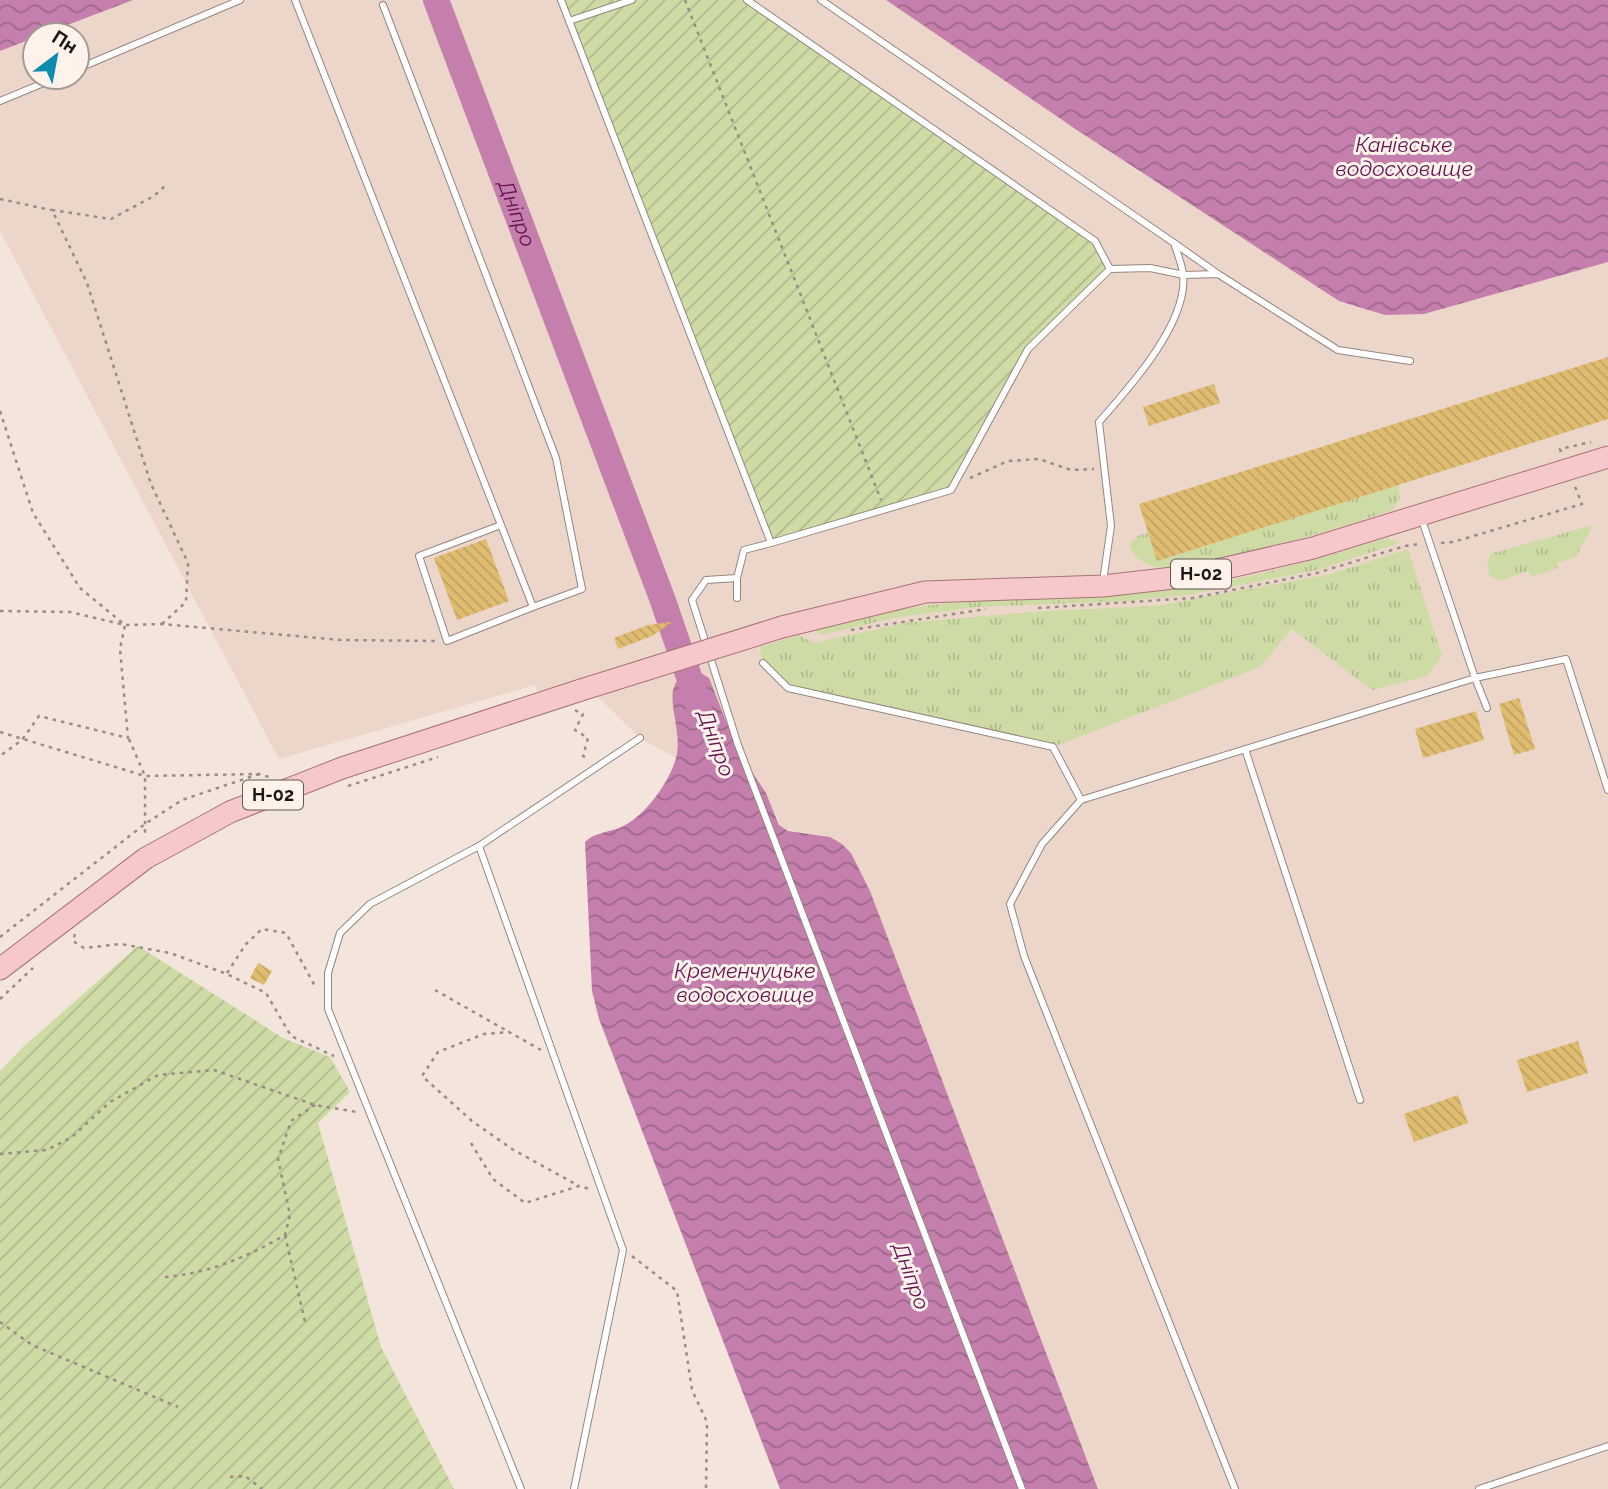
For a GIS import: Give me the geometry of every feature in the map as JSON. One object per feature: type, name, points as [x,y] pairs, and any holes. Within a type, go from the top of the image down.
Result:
[{"type":"main road","name":"Н-02","points":[[0,969],[146,858],[230,812],[295,786],[577,697],[782,627],[925,592],[1102,586],[1191,576],[1313,548],[1608,457]]},
{"type":"lane","points":[[91,63],[240,0]]},
{"type":"lane","points":[[295,0],[533,607]]},
{"type":"lane","points":[[561,0],[771,543]]},
{"type":"lane","points":[[569,21],[632,0]]},
{"type":"lane","points":[[747,0],[1095,241],[1110,268]]},
{"type":"lane","points":[[821,0],[1218,274],[1338,350],[1410,361]]},
{"type":"lane","points":[[383,5],[556,458],[582,589],[447,641],[419,556],[501,525]]},
{"type":"lane","points":[[0,101],[24,91]]},
{"type":"lane","points":[[1102,586],[1111,526],[1099,422],[1150,364],[1179,305],[1184,275],[1174,243]]},
{"type":"lane","points":[[737,598],[737,578],[744,550],[951,490],[1028,349],[1110,268],[1150,268],[1184,275],[1218,274]]},
{"type":"lane","points":[[1421,515],[1487,708]]},
{"type":"lane","points":[[737,578],[706,580],[692,600],[738,745],[1022,1489]]},
{"type":"lane","points":[[1235,1489],[1024,956],[1010,904],[1042,844],[1082,800],[1475,678],[1566,659],[1608,790]]},
{"type":"lane","points":[[763,663],[788,688],[1053,747],[1082,800]]},
{"type":"lane","points":[[521,1489],[328,1009],[328,973],[340,933],[370,904],[479,846],[640,738]]},
{"type":"lane","points":[[1245,749],[1360,1100]]},
{"type":"lane","points":[[479,846],[623,1250],[574,1489]]},
{"type":"lane","points":[[1479,1489],[1608,1446]]},
{"type":"path","points":[[685,0],[884,510]]},
{"type":"path","points":[[0,199],[52,211],[111,219],[154,196],[166,185]]},
{"type":"path","points":[[52,211],[88,283],[151,484],[188,563],[186,601],[162,624]]},
{"type":"path","points":[[0,411],[33,513],[80,588],[125,625]]},
{"type":"path","points":[[951,490],[1008,461],[1039,459],[1071,470],[1104,469]]},
{"type":"path","points":[[0,611],[70,612],[125,625],[162,624],[341,640],[447,641]]},
{"type":"path","points":[[125,625],[120,649],[128,738],[145,776],[146,858]]},
{"type":"path","points":[[577,697],[573,709],[583,714],[575,730],[588,738],[583,756],[598,765]]},
{"type":"path","points":[[0,756],[22,740],[39,716],[128,738]]},
{"type":"path","points":[[0,732],[145,776],[259,774],[295,786]]},
{"type":"path","points":[[344,788],[443,755]]},
{"type":"path","points":[[0,937],[145,824],[182,800],[259,774]]},
{"type":"path","points":[[227,974],[246,944],[262,929],[286,933],[328,1009]]},
{"type":"path","points":[[65,940],[75,931],[74,941],[84,948],[121,944],[138,946],[170,953],[227,974],[266,993],[291,1036],[349,1060]]},
{"type":"path","points":[[0,999],[35,966]]},
{"type":"path","points":[[435,990],[555,1058]]},
{"type":"path","points":[[509,1032],[484,1034],[438,1052],[422,1076],[472,1121],[513,1149],[579,1186],[603,1193]]},
{"type":"path","points":[[0,1154],[47,1150],[72,1137],[110,1102],[158,1075],[214,1070],[315,1105],[370,1115]]},
{"type":"path","points":[[306,1326],[285,1235],[290,1215],[278,1159],[291,1121],[315,1105]]},
{"type":"path","points":[[471,1143],[494,1179],[525,1203],[579,1186]]},
{"type":"path","points":[[165,1276],[196,1274],[251,1254],[285,1235]]},
{"type":"path","points":[[623,1250],[677,1291],[692,1390],[707,1422],[706,1489]]},
{"type":"path","points":[[0,1322],[32,1345],[178,1406]]},
{"type":"path","points":[[230,1477],[245,1476],[262,1489]]},
{"type":"shaded area","points":[[133,0],[886,0],[1210,217],[1424,314],[1608,262],[1608,1489],[1098,1489],[870,891],[851,853],[830,837],[782,829],[766,793],[740,757],[673,684],[678,731],[676,758],[640,738],[600,699],[581,690],[541,703],[535,685],[279,759],[0,231],[0,51],[21,43],[21,91],[91,91],[91,21],[80,21]]},
{"type":"green space","points":[[561,0],[747,0],[1095,241],[1110,269],[1028,349],[951,490],[771,543]]},
{"type":"green space","points":[[1398,485],[1400,497],[1393,510],[1305,537],[1189,565],[1168,568],[1151,566],[1138,558],[1129,545],[1137,536],[1148,533],[1157,560]]},
{"type":"green space","points":[[1593,525],[1576,557],[1557,563],[1558,568],[1531,577],[1528,571],[1502,580],[1490,577],[1487,567],[1490,554]]},
{"type":"green space","points":[[1387,538],[1399,543],[1317,570],[1188,595],[1127,601],[977,607],[893,618],[822,635],[815,631],[858,617],[934,605],[1183,588],[1301,563]]},
{"type":"green space","points":[[1408,549],[1442,656],[1427,676],[1372,690],[1292,629],[1260,667],[1053,747],[788,688],[763,663],[760,647],[799,635],[814,643],[904,623],[1045,611],[1156,606],[1331,574]]},
{"type":"green space","points":[[138,946],[283,1038],[330,1057],[350,1092],[318,1123],[381,1347],[454,1489],[0,1489],[0,1071],[23,1047]]},
{"type":"water","points":[[0,0],[133,0],[78,21],[21,21],[21,43],[0,51]]},
{"type":"water","name":"Канівське водосховище","points":[[886,0],[1608,0],[1608,262],[1424,314],[1385,315],[1339,301],[1077,130]]},
{"type":"water","name":"Кременчуцьке водосховище","points":[[696,670],[709,678],[737,749],[766,793],[779,825],[788,831],[830,837],[842,844],[851,853],[870,891],[1098,1489],[780,1489],[599,1019],[592,991],[585,842],[628,823],[654,799],[668,778],[678,744],[673,693],[683,676]]},
{"type":"building","points":[[1608,357],[1608,419],[1157,561],[1139,504]]},
{"type":"building","points":[[1214,384],[1220,403],[1149,426],[1143,407]]},
{"type":"building","points":[[486,539],[509,601],[457,620],[434,558]]},
{"type":"building","points":[[672,622],[652,636],[618,649],[614,638],[648,625]]},
{"type":"building","points":[[1519,698],[1535,749],[1514,755],[1499,704]]},
{"type":"building","points":[[1476,711],[1484,740],[1423,758],[1415,729]]},
{"type":"building","points":[[258,963],[272,971],[264,985],[250,978]]},
{"type":"building","points":[[1578,1041],[1588,1073],[1527,1092],[1517,1060]]},
{"type":"building","points":[[1458,1095],[1468,1123],[1414,1142],[1404,1114]]},
{"type":"waterway","name":"Дніпро","points":[[436,0],[662,598],[699,706]]}]
